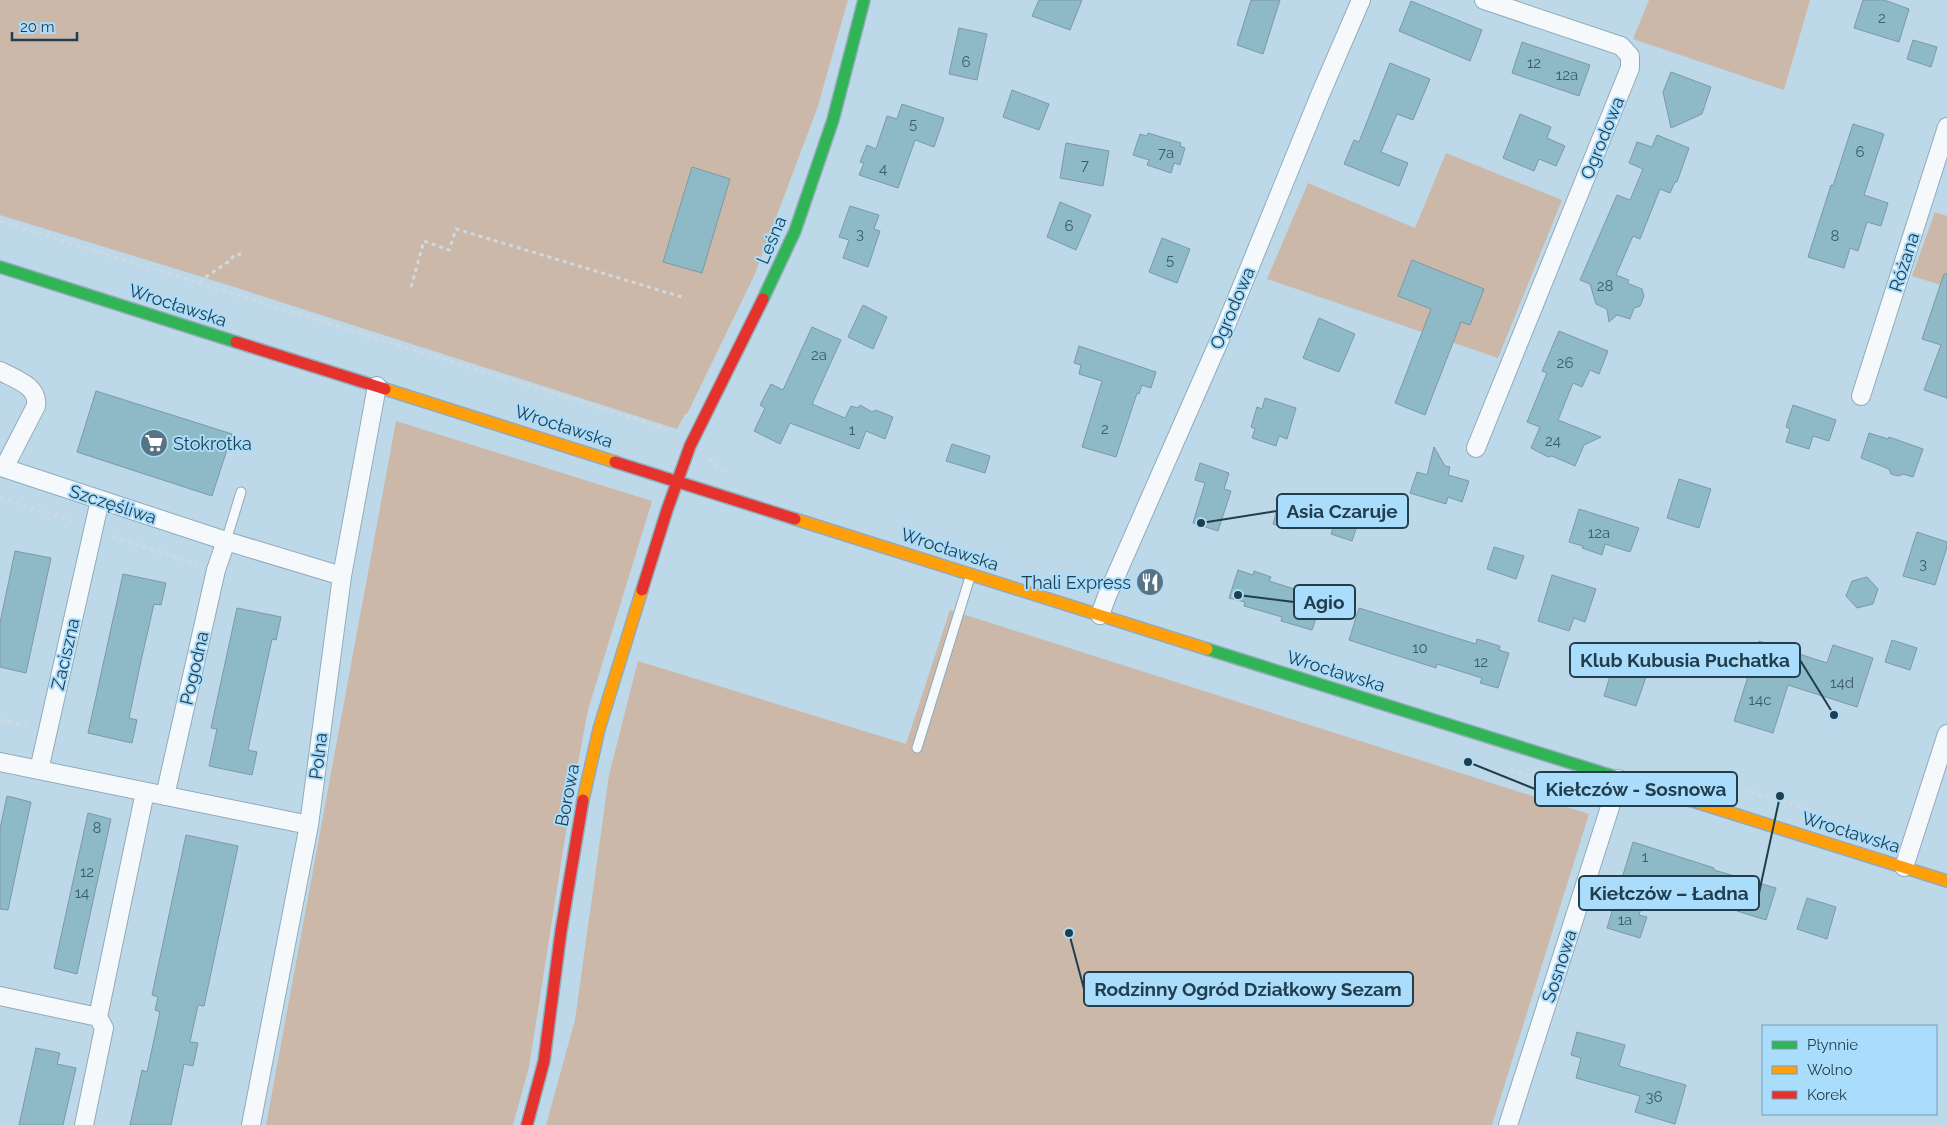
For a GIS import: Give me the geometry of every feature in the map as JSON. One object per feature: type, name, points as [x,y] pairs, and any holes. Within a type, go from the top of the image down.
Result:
[{"type":"street","name":"Leśna","points":[[678,481],[690,446],[795,231],[834,120],[864,0]]},
{"type":"street","name":"Ogrodowa","points":[[1100,616],[1107,596],[1224,330],[1361,0]]},
{"type":"street","name":"Ogrodowa","points":[[1476,448],[1630,68],[1630,56],[1621,46],[1484,0]]},
{"type":"street","name":"Różana","points":[[1861,396],[1947,127]]},
{"type":"street","name":"Wrocławska","points":[[0,267],[1100,616],[1947,881]]},
{"type":"street","name":"Szczęśliwa","points":[[0,371],[27,385],[33,390],[37,399],[36,406],[2,472],[100,500],[342,576]]},
{"type":"street","name":"Polna","points":[[251,1125],[310,825],[342,576],[377,386]]},
{"type":"street","name":"Borowa","points":[[527,1125],[544,1061],[561,931],[586,784],[598,729],[678,481]]},
{"type":"street","name":"Zaciszna","points":[[39,770],[100,500]]},
{"type":"street","name":"Pogodna","points":[[165,796],[216,570],[226,541]]},
{"type":"street","points":[[1904,867],[1947,734]]},
{"type":"street","points":[[0,762],[310,825]]},
{"type":"street","name":"Sosnowa","points":[[1508,1125],[1619,779]]},
{"type":"street","points":[[84,1125],[101,1022],[146,792]]},
{"type":"street","points":[[0,996],[101,1022]]},
{"type":"lane","points":[[226,541],[241,492]]},
{"type":"lane","points":[[917,748],[971,574]]},
{"type":"path","points":[[0,221],[664,428],[690,446]]},
{"type":"path","points":[[411,287],[424,242],[449,250],[456,229],[682,297]]},
{"type":"path","points":[[200,283],[231,260],[234,255],[240,254]]},
{"type":"path","points":[[0,720],[48,730]]},
{"type":"shaded area","points":[[0,0],[848,0],[817,109],[754,276],[687,414],[685,414],[677,429],[209,279],[0,215]]},
{"type":"shaded area","points":[[1649,0],[1810,0],[1784,90],[1633,39]]},
{"type":"shaded area","points":[[1446,153],[1562,200],[1498,358],[1267,279],[1308,183],[1415,228]]},
{"type":"shaded area","points":[[1935,212],[1947,216],[1947,287],[1912,276]]},
{"type":"shaded area","points":[[396,421],[652,501],[588,710],[571,800],[529,1067],[513,1125],[266,1125]]},
{"type":"shaded area","points":[[950,610],[1589,814],[1492,1125],[546,1125],[575,1020],[609,775],[638,661],[906,744]]},
{"type":"building","points":[[1039,0],[1082,0],[1070,30],[1032,16]]},
{"type":"building","points":[[1251,0],[1280,0],[1263,54],[1237,45]]},
{"type":"building","points":[[1863,0],[1884,0],[1909,9],[1899,42],[1854,28]]},
{"type":"building","points":[[1411,1],[1482,30],[1470,61],[1399,31]]},
{"type":"building","points":[[959,28],[987,34],[977,80],[949,74]]},
{"type":"building","points":[[1913,40],[1937,47],[1931,67],[1907,59]]},
{"type":"building","points":[[1522,42],[1590,65],[1579,96],[1512,73]]},
{"type":"building","points":[[1390,63],[1430,79],[1413,120],[1397,114],[1381,152],[1408,163],[1399,186],[1344,164],[1354,140],[1359,142]]},
{"type":"building","points":[[1671,72],[1711,87],[1702,114],[1671,128],[1663,92]]},
{"type":"building","points":[[1012,90],[1049,104],[1039,130],[1003,117]]},
{"type":"building","points":[[902,104],[944,118],[934,147],[915,140],[898,188],[859,175],[864,163],[860,162],[867,145],[876,149],[887,116],[897,119]]},
{"type":"building","points":[[1520,114],[1551,127],[1547,138],[1565,146],[1556,166],[1539,159],[1534,171],[1503,158]]},
{"type":"building","points":[[1853,124],[1884,134],[1864,195],[1888,203],[1881,226],[1867,222],[1858,251],[1850,248],[1844,268],[1808,257]]},
{"type":"building","points":[[1148,133],[1181,143],[1180,146],[1185,148],[1180,165],[1174,163],[1171,173],[1147,165],[1149,160],[1133,155],[1140,134],[1147,136]]},
{"type":"building","points":[[1657,135],[1689,148],[1677,182],[1675,182],[1670,193],[1660,189],[1640,239],[1633,236],[1616,275],[1629,280],[1627,283],[1642,289],[1644,296],[1640,306],[1634,308],[1630,319],[1617,315],[1609,322],[1607,309],[1596,304],[1590,284],[1580,280],[1617,195],[1630,200],[1643,169],[1629,163],[1637,142],[1652,147]]},
{"type":"building","points":[[1066,143],[1109,151],[1103,186],[1060,178]]},
{"type":"building","points":[[692,167],[730,179],[702,273],[663,262]]},
{"type":"building","points":[[1060,202],[1091,215],[1076,250],[1047,237]]},
{"type":"building","points":[[850,206],[879,215],[874,229],[880,231],[868,267],[843,258],[849,240],[839,237]]},
{"type":"building","points":[[1162,238],[1190,249],[1177,283],[1149,272]]},
{"type":"building","points":[[1412,260],[1484,289],[1470,325],[1461,322],[1425,415],[1395,403],[1431,309],[1398,296]]},
{"type":"building","points":[[1944,274],[1947,274],[1947,398],[1924,390],[1941,345],[1922,339]]},
{"type":"building","points":[[863,305],[887,317],[873,349],[848,337]]},
{"type":"building","points":[[1319,318],[1355,334],[1339,372],[1303,358]]},
{"type":"building","points":[[812,327],[841,340],[812,404],[845,418],[851,406],[858,408],[860,405],[872,412],[876,410],[893,417],[885,439],[866,431],[859,449],[790,423],[780,444],[754,431],[765,408],[760,405],[771,384],[783,390]]},
{"type":"building","points":[[1559,331],[1608,351],[1599,374],[1590,370],[1582,387],[1573,383],[1558,420],[1601,437],[1584,445],[1575,466],[1552,456],[1548,457],[1531,448],[1540,427],[1527,422],[1547,373],[1542,371]]},
{"type":"building","points":[[1079,346],[1156,372],[1151,388],[1142,385],[1139,394],[1137,393],[1116,457],[1082,447],[1102,381],[1079,374],[1081,365],[1074,363]]},
{"type":"building","name":"Stokrotka","points":[[96,391],[232,434],[212,496],[77,452]]},
{"type":"building","points":[[1265,398],[1296,408],[1287,439],[1279,436],[1276,446],[1252,438],[1255,429],[1251,427],[1257,407],[1262,409]]},
{"type":"building","points":[[1793,405],[1836,420],[1829,441],[1813,436],[1809,449],[1786,442],[1790,429],[1786,427]]},
{"type":"building","points":[[1869,433],[1888,439],[1889,437],[1923,449],[1913,477],[1903,474],[1898,476],[1891,474],[1889,469],[1861,458]]},
{"type":"building","points":[[952,444],[990,456],[985,473],[946,461]]},
{"type":"building","points":[[1434,447],[1445,466],[1450,467],[1448,475],[1469,481],[1462,502],[1448,497],[1446,504],[1410,493],[1417,472],[1427,475]]},
{"type":"building","points":[[1200,463],[1229,473],[1224,489],[1231,491],[1218,531],[1193,523],[1205,483],[1195,480]]},
{"type":"building","points":[[1679,479],[1711,489],[1699,528],[1667,518]]},
{"type":"building","points":[[1279,502],[1295,506],[1289,529],[1273,524]]},
{"type":"building","points":[[1340,507],[1361,514],[1352,541],[1331,534]]},
{"type":"building","points":[[1579,509],[1639,528],[1630,552],[1605,544],[1602,555],[1569,542]]},
{"type":"building","points":[[1917,532],[1947,542],[1935,585],[1903,576]]},
{"type":"building","points":[[1494,547],[1524,556],[1516,579],[1487,569]]},
{"type":"building","points":[[15,551],[51,558],[26,673],[0,667],[0,623]]},
{"type":"building","points":[[1238,570],[1253,575],[1254,571],[1271,577],[1269,581],[1323,598],[1312,630],[1281,621],[1282,617],[1244,606],[1245,602],[1229,598]]},
{"type":"building","points":[[123,574],[166,583],[161,605],[154,604],[141,661],[129,718],[137,720],[132,743],[88,733]]},
{"type":"building","points":[[1552,575],[1596,589],[1585,622],[1574,618],[1569,631],[1538,621]]},
{"type":"building","points":[[1867,577],[1878,589],[1873,604],[1857,608],[1846,596],[1852,581]]},
{"type":"building","points":[[237,608],[281,617],[276,640],[272,639],[248,750],[257,752],[252,775],[209,766],[217,729],[211,728]]},
{"type":"building","points":[[1359,608],[1476,644],[1477,639],[1500,646],[1499,650],[1509,653],[1498,688],[1480,683],[1482,678],[1437,664],[1436,668],[1349,640]]},
{"type":"building","points":[[1892,640],[1917,648],[1910,670],[1885,662]]},
{"type":"building","points":[[1759,641],[1827,663],[1833,645],[1873,658],[1857,707],[1788,685],[1773,733],[1734,721]]},
{"type":"building","points":[[1614,663],[1647,674],[1636,706],[1604,696]]},
{"type":"building","points":[[7,796],[31,802],[8,910],[0,909],[0,829]]},
{"type":"building","points":[[88,813],[111,819],[77,974],[54,968]]},
{"type":"building","points":[[186,835],[238,846],[204,1006],[198,1005],[190,1042],[198,1043],[193,1066],[184,1064],[171,1125],[130,1125],[142,1070],[147,1072],[160,1012],[155,1010],[158,997],[152,995]]},
{"type":"building","points":[[1633,842],[1714,868],[1714,870],[1776,888],[1766,920],[1737,911],[1739,903],[1706,893],[1705,899],[1649,881],[1639,915],[1647,917],[1640,938],[1607,928]]},
{"type":"building","points":[[1807,898],[1836,907],[1827,939],[1797,929]]},
{"type":"building","points":[[1577,1032],[1625,1045],[1619,1066],[1686,1085],[1675,1124],[1635,1112],[1640,1096],[1576,1078],[1581,1058],[1571,1055]]},
{"type":"building","points":[[36,1048],[60,1053],[57,1064],[76,1068],[63,1125],[19,1125]]},
{"type":"traffic: fast","points":[[763,299],[795,231],[833,120],[864,0]]},
{"type":"traffic: fast","points":[[0,267],[236,342]]},
{"type":"traffic: fast","points":[[1207,649],[1699,803]]},
{"type":"traffic: slow","points":[[385,389],[615,462]]},
{"type":"traffic: slow","points":[[795,519],[1207,649]]},
{"type":"traffic: slow","points":[[583,800],[599,729],[642,590]]},
{"type":"traffic: slow","points":[[1699,803],[1947,881]]},
{"type":"traffic: jam","points":[[642,590],[667,510],[690,446],[763,299]]},
{"type":"traffic: jam","points":[[236,342],[385,389]]},
{"type":"traffic: jam","points":[[615,462],[795,519]]},
{"type":"traffic: jam","points":[[527,1125],[544,1061],[561,931],[583,800]]},
{"type":"place","name":"Stokrotka","points":[[154,443]]},
{"type":"place","name":"Asia Czaruje","points":[[1201,523]]},
{"type":"place","name":"Thali Express","points":[[1150,582]]},
{"type":"place","name":"Agio","points":[[1238,595]]},
{"type":"place","name":"Klub Kubusia Puchatka","points":[[1834,715]]},
{"type":"place","name":"Kiełczów - Sosnowa","points":[[1468,762]]},
{"type":"place","name":"Kiełczów – Ładna","points":[[1780,796]]},
{"type":"place","name":"Rodzinny Ogród Działkowy Sezam","points":[[1069,933]]}]
